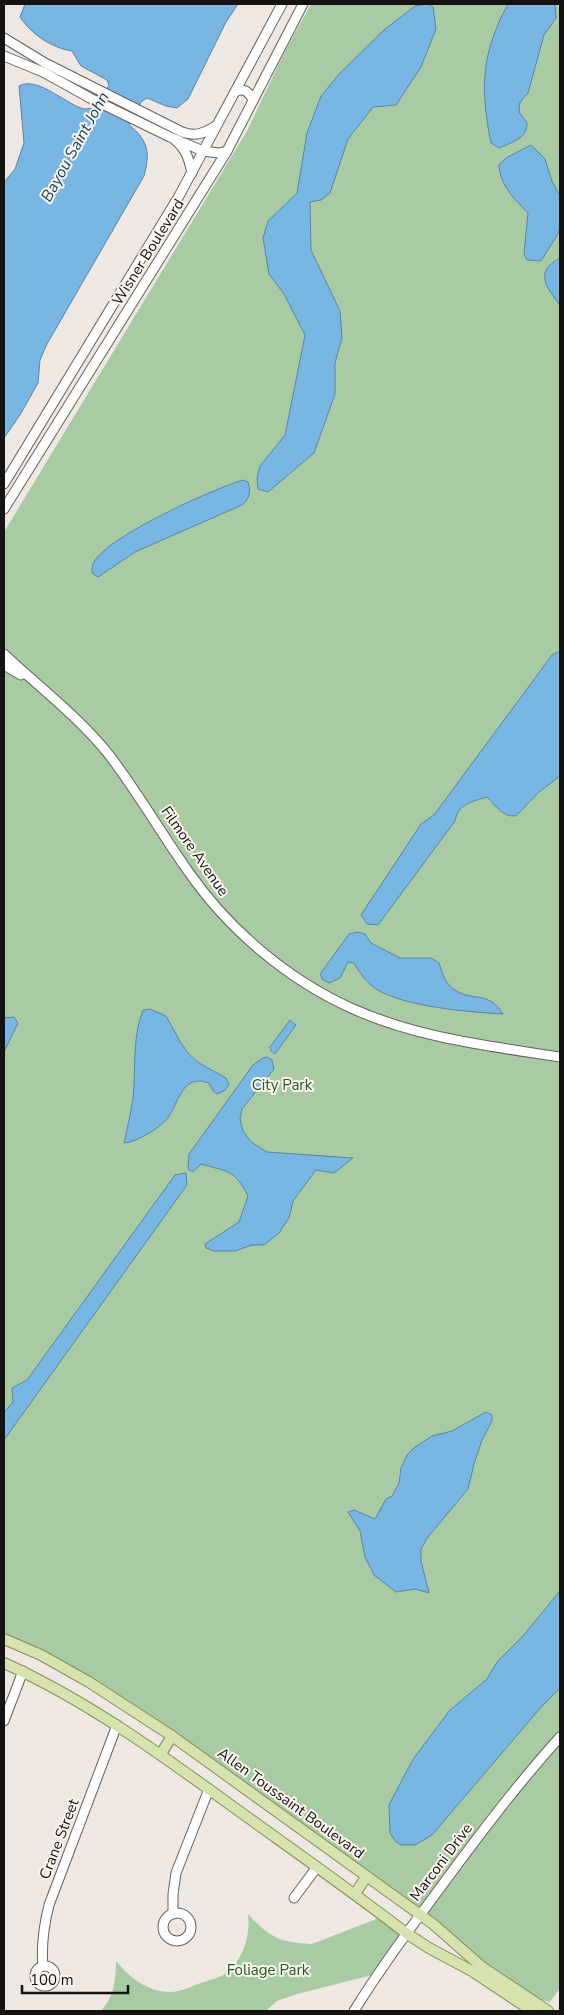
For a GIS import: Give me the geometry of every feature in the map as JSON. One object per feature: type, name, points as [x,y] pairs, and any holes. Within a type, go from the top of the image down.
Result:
[{"type":"main road","name":"Allen Toussaint Boulevard","points":[[4,1639],[41,1655],[89,1682],[172,1736],[420,1914],[482,1967],[536,2008]]},
{"type":"main road","name":"Allen Toussaint Boulevard","points":[[4,1663],[71,1697],[161,1754],[429,1948],[472,1970],[536,2008],[548,2011]]},
{"type":"main road","points":[[161,1754],[172,1736]]},
{"type":"main road","points":[[355,1894],[366,1876]]},
{"type":"street","name":"Wisner Boulevard","points":[[4,484],[180,196],[282,4]]},
{"type":"street","name":"Wisner Boulevard","points":[[4,509],[227,151],[303,4]]},
{"type":"street","points":[[4,38],[45,63],[182,132],[198,135],[217,126]]},
{"type":"street","points":[[4,56],[43,72],[90,98],[170,137],[203,150],[219,153],[227,151]]},
{"type":"street","points":[[235,92],[246,91],[250,93],[253,100]]},
{"type":"street","points":[[170,137],[181,145],[188,156],[192,173]]},
{"type":"street","name":"Filmore Avenue","points":[[4,654],[64,707],[109,756],[147,807],[188,872],[210,899],[245,936],[291,972],[350,1008],[412,1030],[446,1038],[560,1057]]},
{"type":"street","name":"Filmore Avenue","points":[[4,665],[34,682]]},
{"type":"street","points":[[4,1721],[22,1671]]},
{"type":"street","name":"Crane Street","points":[[43,1966],[44,1924],[49,1905],[117,1725]]},
{"type":"street","name":"Marconi Drive","points":[[354,2011],[406,1933],[504,1802],[560,1737]]},
{"type":"street","points":[[174,1914],[173,1894],[176,1873],[209,1789]]},
{"type":"street","points":[[294,1898],[316,1867]]},
{"type":"green space","name":"City Park","points":[[311,4],[560,4],[560,1988],[550,2002],[525,1996],[129,1706],[4,1639],[4,532],[247,131],[286,49]]},
{"type":"green space","name":"Foliage Park","points":[[248,1914],[269,1933],[291,1942],[312,1944],[384,1916],[406,1933],[380,1973],[297,1994],[277,2001],[266,2011],[101,2011],[109,2000],[113,1988],[116,1961],[136,1980],[152,1989],[161,1991],[179,1991],[224,1975],[232,1968],[245,1946],[249,1922]]},
{"type":"water","name":"Bayou Saint John","points":[[25,4],[238,4],[226,22],[188,99],[177,108],[166,106],[147,98],[141,102],[129,125],[141,136],[146,148],[147,161],[144,176],[47,344],[40,360],[38,383],[20,415],[4,438],[4,182],[15,169],[24,143],[19,86],[33,84],[42,87],[74,105],[87,109],[97,108],[109,85],[107,80],[81,66],[72,51],[57,47],[30,29],[20,17]]},
{"type":"water","points":[[427,4],[433,7],[436,29],[421,67],[396,105],[373,107],[348,139],[330,193],[321,200],[310,202],[311,250],[340,311],[342,338],[335,363],[335,394],[314,453],[268,492],[258,489],[257,478],[260,466],[285,435],[305,335],[284,294],[269,274],[263,238],[268,221],[297,193],[307,133],[321,96],[340,73],[384,30],[415,6]]},
{"type":"water","points":[[508,4],[555,4],[556,18],[544,35],[528,93],[520,102],[519,112],[527,123],[524,133],[514,142],[499,148],[491,143],[487,123],[484,88],[485,72],[492,39]]},
{"type":"water","points":[[531,145],[545,159],[552,181],[560,196],[560,227],[558,234],[541,261],[527,260],[524,254],[528,213],[505,185],[499,165],[506,158]]},
{"type":"water","points":[[560,258],[560,305],[547,286],[545,275],[552,263]]},
{"type":"water","points":[[243,480],[248,482],[250,492],[247,500],[242,505],[135,552],[98,577],[92,573],[94,562],[103,551],[119,539],[186,503]]},
{"type":"water","points":[[560,651],[560,776],[539,792],[516,816],[503,813],[487,797],[462,807],[455,821],[378,925],[367,924],[361,915],[421,824],[434,815],[552,655]]},
{"type":"water","points":[[357,932],[365,934],[371,943],[400,958],[431,958],[439,963],[444,978],[455,990],[492,1002],[503,1014],[438,1008],[388,995],[369,984],[354,963],[348,962],[340,978],[329,983],[323,980],[320,974],[349,934]]},
{"type":"water","points":[[150,1009],[166,1016],[189,1054],[199,1063],[226,1078],[229,1085],[224,1091],[217,1094],[209,1083],[192,1082],[182,1092],[171,1113],[163,1123],[141,1138],[124,1143],[133,1098],[137,1031],[143,1010]]},
{"type":"water","points":[[14,1017],[18,1023],[4,1052],[4,1018]]},
{"type":"water","points":[[290,1020],[296,1025],[275,1054],[271,1051],[270,1047]]},
{"type":"water","points":[[267,1057],[272,1060],[274,1069],[242,1109],[240,1119],[243,1131],[251,1142],[267,1152],[353,1158],[334,1173],[316,1170],[293,1201],[289,1218],[279,1233],[264,1245],[252,1245],[235,1251],[214,1251],[206,1248],[205,1244],[239,1222],[248,1196],[239,1181],[229,1173],[201,1164],[193,1172],[188,1169],[189,1154],[253,1065]]},
{"type":"water","points":[[186,1173],[187,1185],[4,1440],[4,1413],[13,1402],[12,1388],[27,1380],[175,1175]]},
{"type":"water","points":[[486,1412],[492,1415],[492,1421],[482,1440],[468,1489],[428,1537],[421,1549],[421,1561],[429,1593],[415,1589],[396,1592],[374,1575],[365,1557],[360,1531],[348,1512],[354,1510],[375,1519],[386,1499],[392,1496],[399,1483],[401,1468],[407,1455],[415,1447],[432,1436],[452,1431]]},
{"type":"water","points":[[560,1591],[560,1688],[542,1706],[432,1835],[415,1845],[401,1845],[395,1841],[390,1833],[389,1805],[414,1758],[450,1710],[487,1679],[497,1662],[522,1637]]}]
